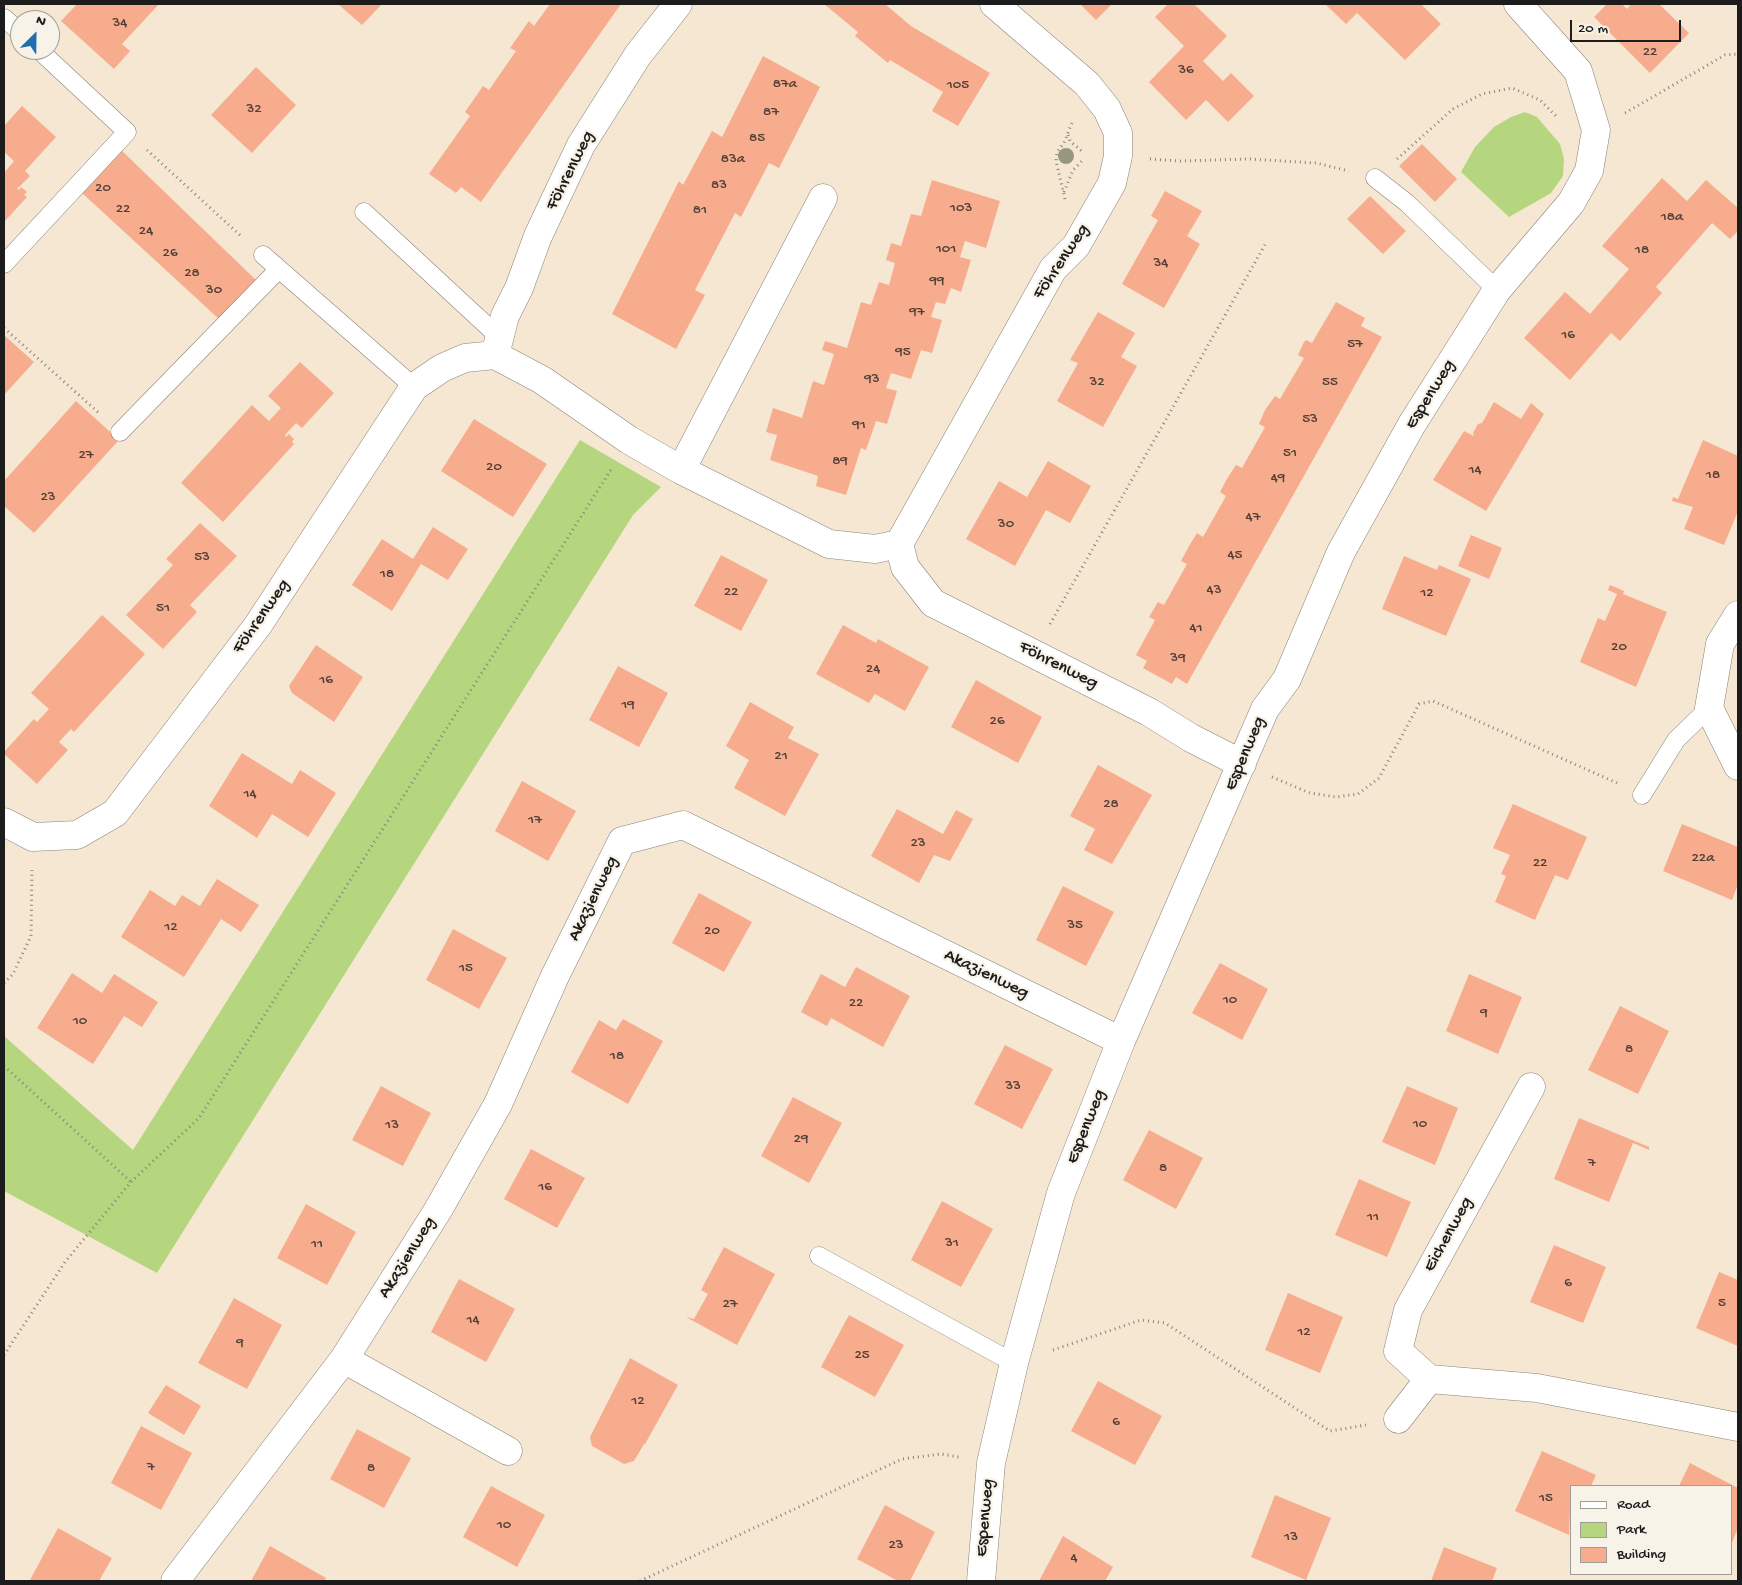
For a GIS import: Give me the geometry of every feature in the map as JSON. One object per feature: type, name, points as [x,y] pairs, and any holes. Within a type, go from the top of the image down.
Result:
[{"type":"street","name":"Föhrenweg","points":[[4,822],[33,837],[77,835],[115,813],[258,625],[414,387],[442,368],[496,346],[505,316],[519,288],[538,236],[581,145],[638,56],[678,4]]},
{"type":"street","name":"Föhrenweg","points":[[994,4],[1087,84],[1107,109],[1118,133],[1118,156],[1112,183],[1076,246],[1053,269],[899,544],[906,567],[932,602],[1149,712],[1190,738],[1242,764]]},
{"type":"street","name":"Espenweg","points":[[981,1581],[991,1462],[1014,1362],[1061,1193],[1121,1041],[1265,709],[1287,679],[1342,552],[1412,424],[1497,290],[1571,203],[1588,171],[1596,130],[1578,71],[1518,4]]},
{"type":"street","points":[[681,470],[823,198]]},
{"type":"street","points":[[496,346],[629,440],[681,470],[829,544],[876,549],[899,544]]},
{"type":"street","points":[[1738,615],[1720,644],[1709,708],[1738,766]]},
{"type":"street","name":"Akazienweg","points":[[175,1581],[344,1359],[438,1210],[498,1104],[555,976],[622,841],[683,825],[1121,1041]]},
{"type":"street","name":"Eichenweg","points":[[1429,1379],[1398,1351],[1408,1310],[1531,1087]]},
{"type":"street","points":[[344,1359],[508,1451]]},
{"type":"street","points":[[1398,1419],[1429,1379],[1537,1388],[1738,1427]]},
{"type":"lane","points":[[4,264],[127,132],[50,60]]},
{"type":"lane","points":[[1375,178],[1407,203],[1497,290]]},
{"type":"lane","points":[[364,212],[496,346]]},
{"type":"lane","points":[[263,256],[414,387]]},
{"type":"lane","points":[[120,432],[279,269]]},
{"type":"lane","points":[[1642,795],[1676,740],[1709,708]]},
{"type":"lane","points":[[819,1256],[1014,1362]]},
{"type":"path","points":[[1090,156],[1073,170],[1064,193],[1056,161],[1058,152],[1068,136],[1080,151],[1090,156],[1118,156],[1180,161],[1249,159],[1316,163],[1375,178],[1454,109],[1482,94],[1512,88],[1540,100],[1572,131],[1596,130],[1724,55],[1738,54]]},
{"type":"path","points":[[127,132],[263,256]]},
{"type":"path","points":[[1033,653],[1266,243]]},
{"type":"path","points":[[4,328],[120,432]]},
{"type":"path","points":[[4,1355],[65,1262],[131,1182],[199,1118],[629,440]]},
{"type":"path","points":[[1242,764],[1310,793],[1336,797],[1358,794],[1379,778],[1419,704],[1432,701],[1642,795]]},
{"type":"path","points":[[4,983],[13,974],[31,936],[33,837]]},
{"type":"path","points":[[4,1066],[131,1182]]},
{"type":"path","points":[[1014,1362],[1141,1320],[1165,1323],[1330,1431],[1398,1419]]},
{"type":"path","points":[[640,1581],[902,1459],[941,1454],[991,1462]]},
{"type":"green space","points":[[1525,112],[1537,117],[1560,144],[1564,159],[1563,176],[1551,193],[1509,217],[1461,172],[1475,147],[1494,127],[1511,117]]},
{"type":"green space","points":[[580,440],[661,487],[633,515],[157,1273],[4,1191],[4,1036],[133,1150]]},
{"type":"building","points":[[77,4],[159,4],[122,44],[130,51],[114,69],[61,21]]},
{"type":"building","points":[[338,4],[382,4],[362,25]]},
{"type":"building","points":[[550,4],[621,4],[481,202],[461,187],[456,193],[429,174],[470,116],[465,112],[483,86],[489,90],[516,51],[510,48],[529,21],[534,26]]},
{"type":"building","points":[[824,4],[885,4],[911,26],[990,73],[958,126],[932,111],[943,92],[890,60],[888,63],[855,36],[858,32]]},
{"type":"building","points":[[1080,4],[1112,4],[1096,20]]},
{"type":"building","points":[[1168,4],[1194,4],[1227,36],[1203,61],[1223,81],[1231,73],[1254,96],[1228,122],[1206,100],[1186,120],[1149,82],[1184,46],[1155,17]]},
{"type":"building","points":[[1325,4],[1421,4],[1441,24],[1405,60],[1357,13],[1346,24]]},
{"type":"building","points":[[1607,4],[1622,4],[1627,9],[1631,4],[1659,4],[1689,33],[1650,73],[1594,17]]},
{"type":"building","points":[[763,56],[820,87],[779,168],[769,163],[741,217],[735,213],[695,290],[705,295],[676,349],[612,314],[679,181],[683,185],[712,131],[722,137]]},
{"type":"building","points":[[256,67],[296,105],[252,153],[211,115]]},
{"type":"building","points":[[22,106],[56,137],[25,171],[30,176],[17,189],[19,190],[21,187],[27,192],[24,195],[27,197],[4,222],[4,173],[14,161],[4,152],[4,126]]},
{"type":"building","points":[[1422,144],[1457,179],[1435,202],[1399,166]]},
{"type":"building","points":[[120,149],[257,281],[220,320],[81,192]]},
{"type":"building","points":[[1662,178],[1687,201],[1706,180],[1738,208],[1738,231],[1730,239],[1712,223],[1656,287],[1662,293],[1620,341],[1611,333],[1570,380],[1524,338],[1565,292],[1590,314],[1629,269],[1602,246]]},
{"type":"building","points":[[932,180],[1000,201],[986,248],[965,241],[960,257],[971,260],[961,292],[951,288],[945,304],[936,302],[931,317],[942,320],[932,353],[921,350],[911,379],[891,373],[886,388],[897,391],[887,424],[876,421],[866,450],[861,448],[846,495],[816,486],[818,476],[770,460],[777,435],[766,432],[773,408],[802,418],[813,381],[824,385],[834,354],[822,350],[825,341],[847,348],[861,302],[871,305],[879,282],[889,285],[895,263],[886,260],[891,243],[901,246],[911,214],[921,216]]},
{"type":"building","points":[[1165,191],[1202,211],[1187,236],[1200,244],[1164,308],[1122,284],[1158,220],[1151,216]]},
{"type":"building","points":[[1370,196],[1406,231],[1383,254],[1347,219]]},
{"type":"building","points":[[1336,302],[1365,318],[1361,326],[1382,337],[1187,684],[1176,677],[1172,684],[1143,668],[1147,661],[1136,655],[1155,620],[1149,617],[1158,602],[1164,605],[1187,564],[1181,561],[1189,546],[1197,533],[1203,537],[1226,496],[1220,492],[1228,477],[1236,465],[1242,468],[1265,427],[1259,424],[1265,410],[1275,396],[1280,399],[1304,358],[1298,355],[1304,342],[1306,340],[1312,343]]},
{"type":"building","points":[[1098,312],[1135,333],[1121,357],[1137,366],[1103,427],[1057,401],[1078,363],[1070,360]]},
{"type":"building","points":[[4,335],[34,362],[4,395]]},
{"type":"building","points":[[300,362],[334,393],[302,428],[296,423],[285,435],[286,437],[289,434],[294,439],[292,442],[294,444],[223,522],[181,483],[252,405],[269,421],[281,408],[268,396]]},
{"type":"building","points":[[76,401],[119,440],[34,533],[4,506],[4,481]]},
{"type":"building","points":[[1494,402],[1521,419],[1531,403],[1544,414],[1486,511],[1433,480],[1464,431],[1474,436],[1473,433],[1478,424],[1482,423]]},
{"type":"building","points":[[474,419],[547,464],[513,517],[441,471]]},
{"type":"building","points":[[1703,440],[1738,456],[1738,511],[1724,545],[1684,529],[1693,507],[1672,501],[1673,497],[1678,499]]},
{"type":"building","points":[[1048,461],[1091,486],[1070,523],[1046,510],[1015,566],[966,539],[999,481],[1027,497]]},
{"type":"building","points":[[200,523],[237,556],[190,605],[197,612],[163,649],[126,615],[173,565],[166,559]]},
{"type":"building","points":[[433,527],[468,549],[448,580],[421,564],[392,611],[352,585],[382,539],[413,559]]},
{"type":"building","points":[[1471,535],[1502,548],[1489,579],[1458,566]]},
{"type":"building","points":[[721,555],[768,580],[741,631],[694,606]]},
{"type":"building","points":[[1404,556],[1437,570],[1439,565],[1471,579],[1446,636],[1382,609]]},
{"type":"building","points":[[1610,585],[1624,591],[1623,594],[1667,612],[1636,687],[1580,662],[1598,618],[1605,621],[1617,594],[1608,590]]},
{"type":"building","points":[[102,615],[145,654],[74,732],[71,729],[59,742],[68,750],[37,784],[4,752],[34,719],[37,722],[49,709],[31,693]]},
{"type":"building","points":[[843,625],[876,643],[878,639],[929,667],[905,711],[875,694],[869,703],[816,674]]},
{"type":"building","points":[[316,645],[363,677],[334,722],[292,693],[289,686]]},
{"type":"building","points":[[618,666],[668,693],[639,747],[589,720]]},
{"type":"building","points":[[976,680],[1042,717],[1018,763],[951,727]]},
{"type":"building","points":[[750,702],[794,727],[788,738],[819,754],[785,816],[734,788],[749,760],[726,746]]},
{"type":"building","points":[[242,753],[292,784],[300,770],[336,793],[308,837],[272,814],[257,838],[209,806]]},
{"type":"building","points":[[1098,765],[1152,795],[1112,864],[1084,850],[1095,829],[1070,816]]},
{"type":"building","points":[[522,781],[576,811],[548,861],[495,831]]},
{"type":"building","points":[[1513,804],[1587,837],[1568,880],[1555,875],[1535,920],[1495,902],[1506,876],[1501,874],[1510,855],[1493,848]]},
{"type":"building","points":[[897,809],[943,834],[956,810],[973,819],[950,861],[934,855],[919,883],[871,856]]},
{"type":"building","points":[[1682,824],[1738,847],[1738,884],[1732,900],[1663,871]]},
{"type":"building","points":[[217,879],[259,905],[241,932],[221,919],[184,977],[121,937],[150,890],[175,906],[182,895],[200,906]]},
{"type":"building","points":[[1063,886],[1114,912],[1086,966],[1036,940]]},
{"type":"building","points":[[699,893],[752,922],[724,972],[672,943]]},
{"type":"building","points":[[453,929],[507,958],[479,1009],[426,980]]},
{"type":"building","points":[[1220,963],[1268,989],[1242,1040],[1192,1013]]},
{"type":"building","points":[[856,967],[910,996],[883,1047],[831,1018],[827,1026],[801,1012],[821,974],[845,987]]},
{"type":"building","points":[[72,973],[102,993],[114,974],[158,1002],[142,1027],[124,1016],[93,1064],[37,1028]]},
{"type":"building","points":[[1469,974],[1522,997],[1498,1054],[1446,1031]]},
{"type":"building","points":[[1620,1006],[1669,1031],[1638,1094],[1588,1070]]},
{"type":"building","points":[[623,1019],[663,1041],[628,1104],[571,1072],[599,1020],[616,1030]]},
{"type":"building","points":[[1005,1045],[1053,1069],[1022,1129],[974,1104]]},
{"type":"building","points":[[381,1086],[431,1113],[403,1166],[352,1140]]},
{"type":"building","points":[[1407,1086],[1458,1108],[1435,1165],[1382,1142]]},
{"type":"building","points":[[793,1097],[842,1123],[809,1183],[761,1156]]},
{"type":"building","points":[[1579,1118],[1649,1147],[1649,1150],[1633,1143],[1609,1202],[1554,1179]]},
{"type":"building","points":[[1149,1130],[1203,1158],[1176,1209],[1123,1180]]},
{"type":"building","points":[[531,1149],[585,1178],[557,1228],[504,1199]]},
{"type":"building","points":[[1359,1179],[1411,1202],[1387,1257],[1335,1235]]},
{"type":"building","points":[[942,1201],[993,1229],[961,1287],[911,1260]]},
{"type":"building","points":[[306,1204],[356,1232],[327,1285],[277,1258]]},
{"type":"building","points":[[1554,1245],[1606,1267],[1583,1323],[1530,1302]]},
{"type":"building","points":[[724,1247],[775,1274],[737,1345],[686,1317],[694,1319],[708,1294],[701,1290]]},
{"type":"building","points":[[1719,1272],[1738,1280],[1738,1346],[1696,1328]]},
{"type":"building","points":[[459,1279],[515,1309],[486,1362],[431,1332]]},
{"type":"building","points":[[1288,1293],[1343,1317],[1320,1373],[1265,1350]]},
{"type":"building","points":[[234,1298],[282,1325],[247,1389],[198,1363]]},
{"type":"building","points":[[849,1315],[904,1345],[875,1397],[821,1367]]},
{"type":"building","points":[[630,1358],[678,1385],[634,1461],[624,1464],[592,1446],[590,1437]]},
{"type":"building","points":[[1098,1381],[1162,1416],[1135,1465],[1071,1431]]},
{"type":"building","points":[[166,1385],[201,1406],[184,1435],[148,1413]]},
{"type":"building","points":[[141,1426],[192,1453],[161,1510],[111,1483]]},
{"type":"building","points":[[357,1429],[411,1458],[384,1508],[330,1479]]},
{"type":"building","points":[[1542,1451],[1596,1475],[1591,1485],[1570,1485],[1569,1535],[1515,1511]]},
{"type":"building","points":[[1690,1463],[1738,1488],[1738,1528],[1732,1543],[1732,1485],[1679,1485]]},
{"type":"building","points":[[491,1486],[545,1515],[517,1567],[463,1537]]},
{"type":"building","points":[[1275,1495],[1331,1518],[1306,1580],[1251,1557]]},
{"type":"building","points":[[885,1505],[935,1532],[910,1581],[898,1581],[857,1559]]},
{"type":"building","points":[[58,1528],[112,1558],[99,1581],[30,1580]]},
{"type":"building","points":[[1063,1536],[1113,1567],[1105,1581],[1039,1581]]},
{"type":"building","points":[[270,1546],[326,1578],[324,1581],[251,1581]]},
{"type":"building","points":[[1444,1547],[1497,1568],[1492,1581],[1431,1581]]}]
